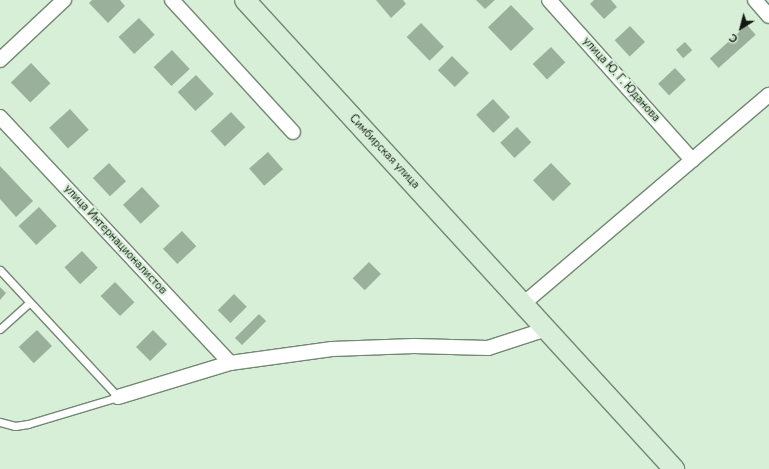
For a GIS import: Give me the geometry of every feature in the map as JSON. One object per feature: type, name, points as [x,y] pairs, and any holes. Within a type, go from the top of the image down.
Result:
[{"type":"main road","name":"Симбирская улица","points":[[245,0],[674,469]]},
{"type":"street","points":[[0,60],[64,0]]},
{"type":"street","points":[[172,0],[292,132]]},
{"type":"street","name":"улица Ю. Г. Юданова","points":[[549,0],[692,160]]},
{"type":"street","points":[[755,0],[769,16]]},
{"type":"street","points":[[523,304],[769,95]]},
{"type":"street","name":"улица Интернационалистов","points":[[0,117],[230,363]]},
{"type":"street","points":[[118,398],[230,363],[332,349],[414,346],[488,348],[547,329]]},
{"type":"lane","points":[[0,270],[118,398],[28,424],[16,426],[0,422]]},
{"type":"lane","points":[[0,329],[30,302]]},
{"type":"building","points":[[92,0],[120,0],[125,6],[108,23],[89,3]]},
{"type":"building","points":[[376,0],[403,0],[406,4],[391,18]]},
{"type":"building","points":[[476,0],[495,0],[485,9]]},
{"type":"building","points":[[594,0],[611,0],[617,7],[604,19],[590,4]]},
{"type":"building","points":[[511,5],[534,29],[511,51],[488,27]]},
{"type":"building","points":[[139,18],[155,35],[134,54],[119,37]]},
{"type":"building","points":[[421,23],[444,47],[430,61],[407,37]]},
{"type":"building","points":[[747,25],[756,35],[719,68],[710,58]]},
{"type":"building","points":[[630,26],[645,42],[630,56],[615,40]]},
{"type":"building","points":[[685,42],[692,50],[683,58],[676,50]]},
{"type":"building","points":[[551,47],[565,62],[547,79],[533,64]]},
{"type":"building","points":[[172,50],[190,69],[171,86],[154,67]]},
{"type":"building","points":[[452,56],[469,73],[455,87],[438,70]]},
{"type":"building","points":[[31,63],[50,83],[30,103],[11,82]]},
{"type":"building","points":[[675,68],[686,80],[669,95],[658,84]]},
{"type":"building","points":[[196,75],[214,94],[195,111],[178,92]]},
{"type":"building","points":[[493,99],[510,117],[493,133],[476,115]]},
{"type":"building","points":[[70,109],[89,130],[68,149],[49,128]]},
{"type":"building","points":[[231,112],[245,127],[225,146],[211,131]]},
{"type":"building","points":[[517,127],[531,142],[515,158],[500,143]]},
{"type":"building","points":[[268,152],[283,169],[264,186],[249,168]]},
{"type":"building","points":[[109,163],[126,181],[110,196],[93,178]]},
{"type":"building","points":[[551,163],[571,184],[553,201],[533,180]]},
{"type":"building","points":[[0,166],[33,201],[16,217],[0,199]]},
{"type":"building","points":[[142,187],[160,206],[141,224],[123,205]]},
{"type":"building","points":[[39,207],[57,226],[36,245],[19,226]]},
{"type":"building","points":[[182,231],[196,246],[177,264],[163,249]]},
{"type":"building","points":[[82,251],[98,268],[80,284],[64,267]]},
{"type":"building","points":[[369,262],[381,274],[365,290],[353,278]]},
{"type":"building","points":[[115,282],[134,302],[120,316],[101,296]]},
{"type":"building","points":[[0,287],[6,293],[0,300]]},
{"type":"building","points":[[234,294],[247,307],[230,323],[218,310]]},
{"type":"building","points":[[259,314],[266,321],[242,345],[235,338]]},
{"type":"building","points":[[37,330],[52,346],[34,363],[19,347]]},
{"type":"building","points":[[153,330],[167,344],[150,361],[136,347]]}]
